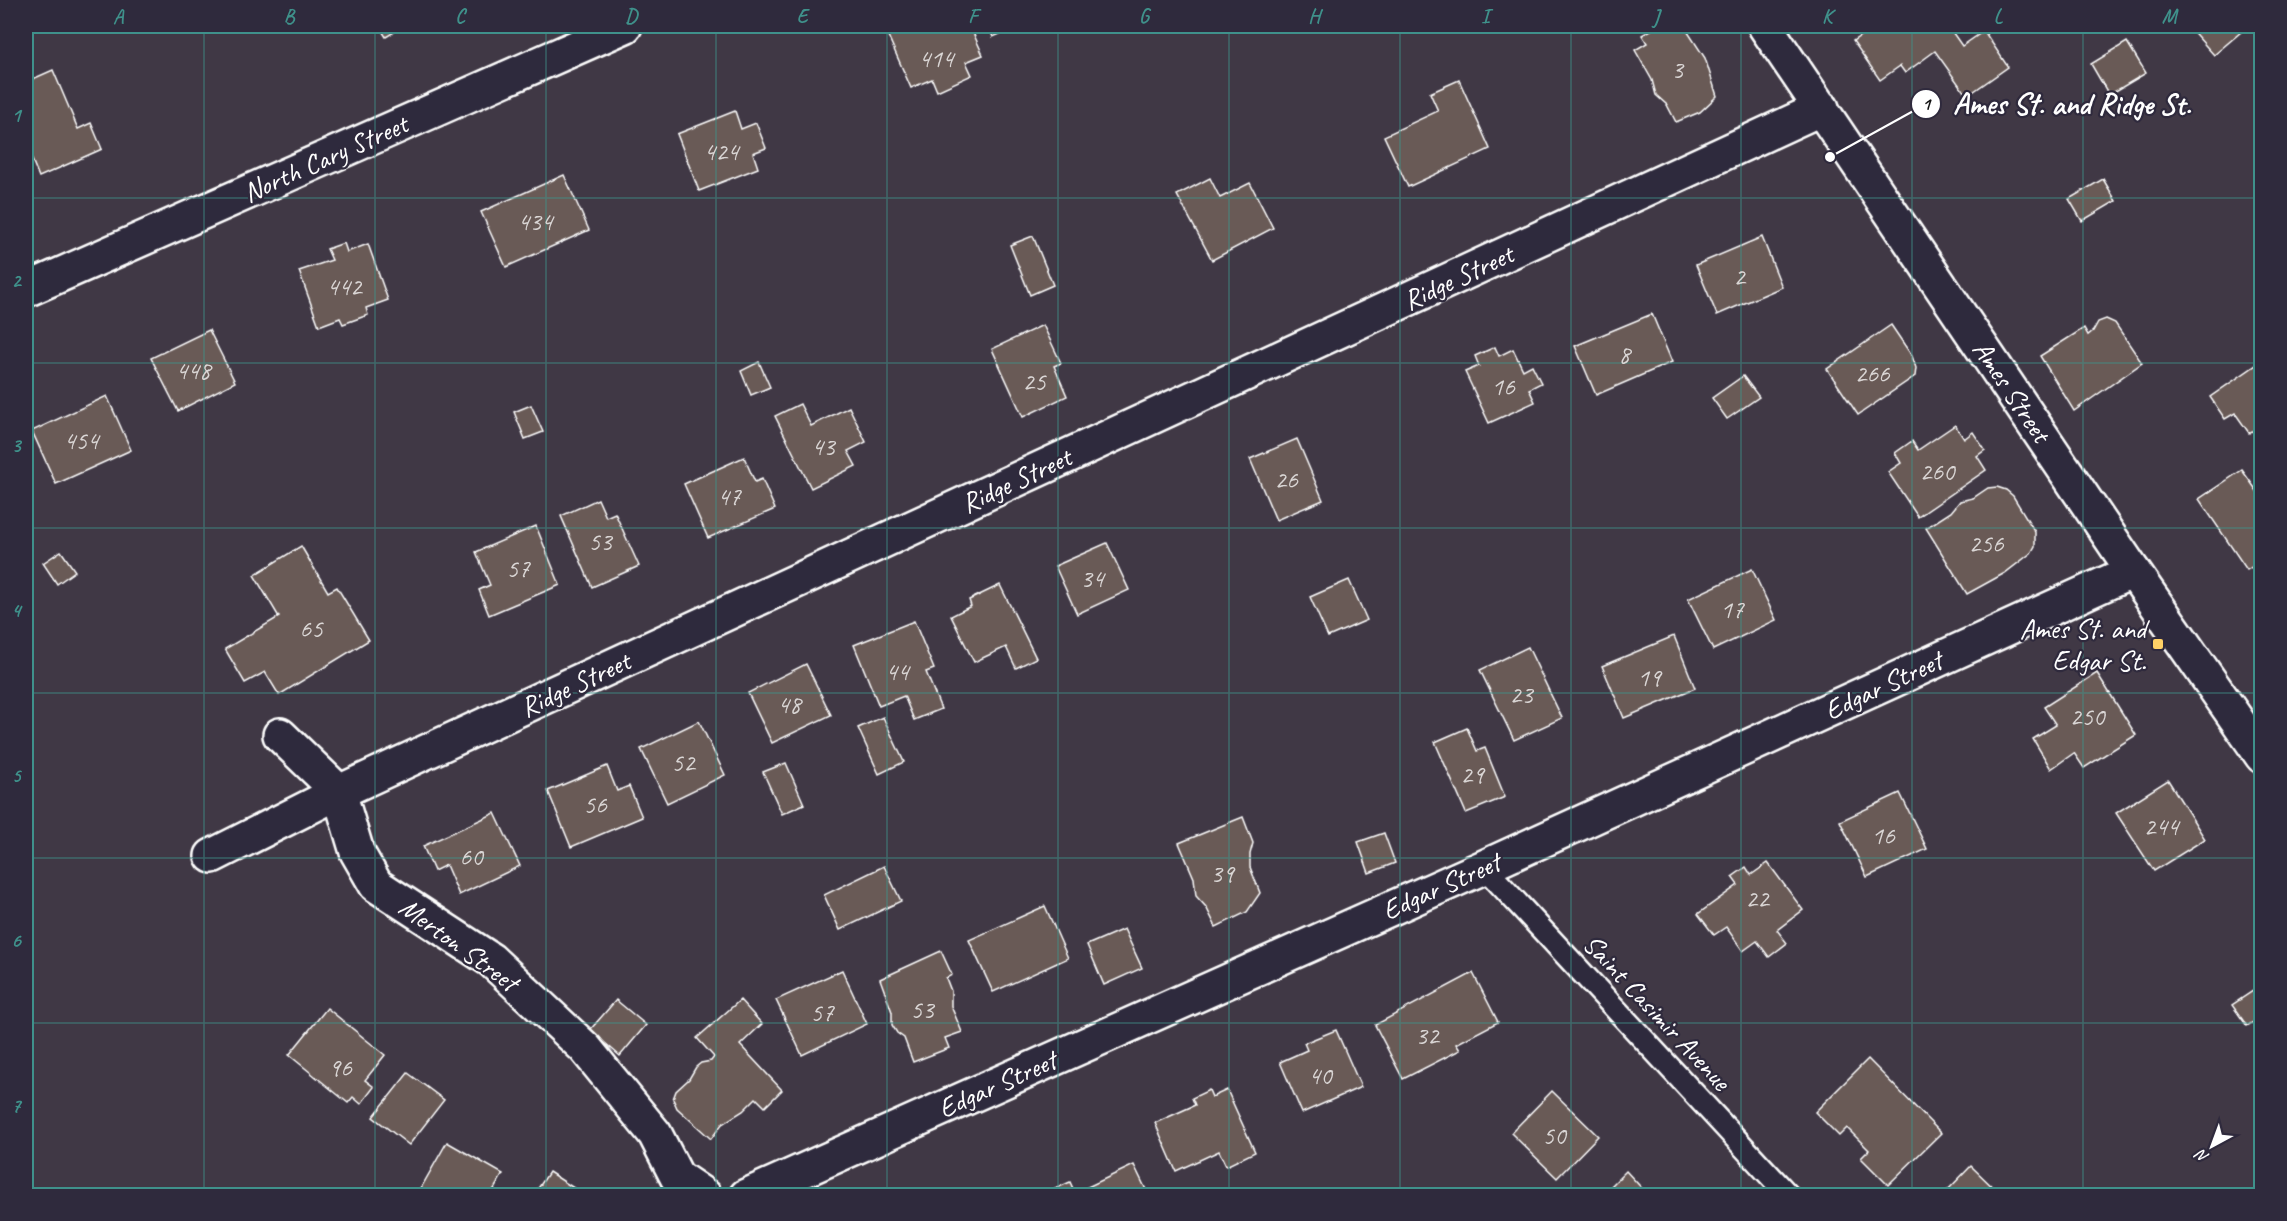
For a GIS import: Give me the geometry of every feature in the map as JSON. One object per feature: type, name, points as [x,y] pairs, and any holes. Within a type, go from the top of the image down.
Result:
[{"type":"street","name":"North Cary Street","points":[[26,290],[624,26]]},
{"type":"street","name":"Ames Street","points":[[1765,26],[2133,571],[2262,756]]},
{"type":"street","name":"Ridge Street","points":[[212,856],[339,792],[1822,108]]},
{"type":"street","name":"Edgar Street","points":[[746,1196],[1484,867],[2133,571]]},
{"type":"street","name":"Merton Street","points":[[280,735],[339,792],[357,852],[376,885],[491,960],[585,1048],[655,1134],[677,1177],[705,1196]]},
{"type":"lane","name":"Saint Casimir Avenue","points":[[1484,867],[1789,1196]]},
{"type":"building","points":[[379,26],[404,26],[386,37]]},
{"type":"building","points":[[894,26],[970,26],[983,55],[966,62],[972,75],[937,91],[932,79],[911,88],[885,29]]},
{"type":"building","points":[[988,26],[1018,26],[993,37]]},
{"type":"building","points":[[1658,26],[1669,28],[1684,26],[1705,58],[1717,96],[1700,112],[1676,122],[1667,105],[1656,95],[1652,80],[1635,50],[1647,43],[1642,35]]},
{"type":"building","points":[[1875,26],[1948,26],[1962,46],[1984,31],[2008,67],[1967,96],[1935,51],[1905,73],[1900,66],[1880,80],[1853,41]]},
{"type":"building","points":[[2188,26],[2248,26],[2214,55]]},
{"type":"building","points":[[2127,42],[2146,73],[2109,95],[2091,64]]},
{"type":"building","points":[[53,70],[78,129],[91,123],[102,149],[39,177],[26,145],[26,82]]},
{"type":"building","points":[[1459,80],[1490,149],[1408,187],[1384,136],[1438,111],[1430,93]]},
{"type":"building","points":[[735,111],[741,129],[756,123],[766,148],[753,153],[758,168],[699,191],[677,134]]},
{"type":"building","points":[[564,175],[589,230],[506,267],[481,212]]},
{"type":"building","points":[[1210,178],[1220,198],[1250,183],[1273,228],[1212,260],[1177,195]]},
{"type":"building","points":[[2103,179],[2116,201],[2082,221],[2069,199]]},
{"type":"building","points":[[1033,236],[1053,285],[1030,295],[1010,245]]},
{"type":"building","points":[[1762,237],[1782,287],[1717,315],[1696,265]]},
{"type":"building","points":[[344,243],[347,252],[368,244],[388,300],[366,308],[368,315],[343,324],[340,318],[319,326],[299,271],[332,260],[327,249]]},
{"type":"building","points":[[1652,314],[1672,362],[1596,395],[1575,346]]},
{"type":"building","points":[[2106,319],[2115,323],[2142,363],[2074,411],[2040,356],[2084,328],[2088,335],[2098,322]]},
{"type":"building","points":[[1043,325],[1061,363],[1054,366],[1067,396],[1023,417],[992,349]]},
{"type":"building","points":[[1891,325],[1912,356],[1916,368],[1915,376],[1858,415],[1827,369]]},
{"type":"building","points":[[209,330],[235,382],[178,411],[151,358]]},
{"type":"building","points":[[1495,347],[1499,356],[1513,349],[1523,370],[1532,365],[1541,383],[1529,389],[1535,402],[1489,423],[1465,372],[1479,366],[1475,356]]},
{"type":"building","points":[[2262,361],[2262,424],[2249,433],[2235,413],[2225,419],[2210,397]]},
{"type":"building","points":[[759,362],[770,387],[751,395],[741,371]]},
{"type":"building","points":[[1743,376],[1759,397],[1727,419],[1712,398]]},
{"type":"building","points":[[107,396],[131,450],[56,484],[32,431]]},
{"type":"building","points":[[800,404],[811,426],[849,407],[866,442],[848,451],[856,466],[811,488],[775,416]]},
{"type":"building","points":[[531,405],[543,432],[525,439],[514,412]]},
{"type":"building","points":[[1955,425],[1964,439],[1973,432],[1985,450],[1977,456],[1986,470],[1918,517],[1888,472],[1901,463],[1895,453],[1912,441],[1918,450]]},
{"type":"building","points":[[1297,439],[1323,500],[1276,520],[1250,459]]},
{"type":"building","points":[[744,457],[755,482],[762,479],[775,509],[708,538],[684,484]]},
{"type":"building","points":[[2242,470],[2262,498],[2262,560],[2247,570],[2199,499]]},
{"type":"building","points":[[1997,487],[2013,496],[2035,532],[2035,546],[2031,553],[2005,573],[1967,594],[1926,528],[1951,512],[1960,501],[1973,498],[1988,488]]},
{"type":"building","points":[[598,499],[606,517],[615,513],[639,566],[592,587],[561,516]]},
{"type":"building","points":[[536,526],[560,585],[489,615],[479,590],[490,585],[476,552]]},
{"type":"building","points":[[1107,543],[1129,590],[1077,614],[1055,566]]},
{"type":"building","points":[[301,546],[328,592],[337,587],[369,640],[279,695],[265,672],[245,683],[225,649],[279,617],[254,575]]},
{"type":"building","points":[[61,551],[75,571],[57,584],[43,563]]},
{"type":"building","points":[[1752,569],[1776,620],[1713,650],[1688,599]]},
{"type":"building","points":[[1349,580],[1367,620],[1328,637],[1310,597]]},
{"type":"building","points":[[1000,585],[1036,658],[1016,668],[1006,647],[974,662],[951,616],[971,606],[969,600]]},
{"type":"building","points":[[914,621],[934,669],[926,672],[941,709],[914,720],[904,696],[879,706],[854,645]]},
{"type":"building","points":[[1674,636],[1695,688],[1624,718],[1602,666]]},
{"type":"building","points":[[1528,647],[1562,718],[1514,740],[1480,670]]},
{"type":"building","points":[[806,664],[831,715],[772,743],[748,693]]},
{"type":"building","points":[[2097,673],[2136,735],[2084,768],[2074,753],[2051,769],[2033,739],[2056,725],[2044,707]]},
{"type":"building","points":[[883,717],[904,762],[879,774],[858,728]]},
{"type":"building","points":[[699,721],[725,775],[667,803],[641,749]]},
{"type":"building","points":[[1467,728],[1477,751],[1485,748],[1505,797],[1466,813],[1435,742]]},
{"type":"building","points":[[786,763],[804,804],[782,814],[763,772]]},
{"type":"building","points":[[607,766],[617,791],[629,786],[642,817],[571,847],[548,791]]},
{"type":"building","points":[[2168,780],[2205,839],[2154,871],[2116,813]]},
{"type":"building","points":[[1900,793],[1927,849],[1867,877],[1840,821]]},
{"type":"building","points":[[495,813],[520,866],[459,895],[446,865],[434,871],[423,846]]},
{"type":"building","points":[[1243,817],[1253,843],[1250,867],[1260,893],[1247,912],[1216,927],[1206,907],[1196,896],[1194,878],[1179,843]]},
{"type":"building","points":[[1384,833],[1395,863],[1369,873],[1358,842]]},
{"type":"building","points":[[1768,863],[1803,910],[1777,930],[1787,943],[1769,957],[1757,941],[1743,951],[1726,927],[1714,935],[1698,914],[1738,885],[1732,877],[1746,867],[1751,875]]},
{"type":"building","points":[[884,866],[901,901],[840,930],[824,895]]},
{"type":"building","points":[[1045,906],[1068,958],[993,992],[969,940]]},
{"type":"building","points":[[1124,929],[1142,968],[1104,985],[1087,945]]},
{"type":"building","points":[[941,951],[952,975],[946,978],[951,991],[951,1006],[962,1032],[945,1038],[949,1048],[913,1062],[904,1038],[892,1025],[892,1012],[880,979]]},
{"type":"building","points":[[842,970],[867,1024],[802,1055],[776,1000]]},
{"type":"building","points":[[1473,973],[1498,1022],[1456,1044],[1460,1050],[1403,1079],[1375,1025]]},
{"type":"building","points":[[2262,985],[2262,1016],[2247,1026],[2232,1005]]},
{"type":"building","points":[[616,1000],[646,1025],[620,1056],[590,1030]]},
{"type":"building","points":[[740,1000],[762,1024],[740,1045],[782,1090],[765,1107],[756,1098],[743,1111],[722,1124],[711,1139],[677,1108],[673,1099],[676,1091],[689,1079],[696,1067],[701,1063],[711,1061],[714,1057],[697,1038]]},
{"type":"building","points":[[327,1008],[385,1055],[365,1080],[374,1087],[361,1104],[353,1097],[348,1103],[289,1055]]},
{"type":"building","points":[[1336,1030],[1361,1087],[1302,1113],[1280,1062],[1307,1050],[1304,1043]]},
{"type":"building","points":[[1868,1059],[1941,1133],[1888,1185],[1861,1158],[1869,1150],[1847,1128],[1839,1136],[1815,1112]]},
{"type":"building","points":[[408,1073],[444,1100],[409,1145],[373,1117]]},
{"type":"building","points":[[1209,1090],[1212,1097],[1227,1090],[1255,1152],[1226,1166],[1219,1151],[1176,1171],[1155,1123],[1195,1105],[1192,1098]]},
{"type":"building","points":[[1552,1091],[1598,1136],[1557,1178],[1511,1133]]},
{"type":"building","points":[[447,1142],[503,1174],[490,1196],[417,1195]]},
{"type":"building","points":[[1134,1165],[1149,1196],[1044,1194],[1070,1182],[1075,1193]]},
{"type":"building","points":[[1971,1166],[2002,1196],[1942,1196]]},
{"type":"building","points":[[1626,1171],[1649,1196],[1601,1196]]},
{"type":"building","points":[[549,1172],[586,1196],[533,1196]]},
{"type":"place","name":"Ames St. and Ridge St.","points":[[1830,157]]},
{"type":"place","name":"Ames St. and Edgar St.","points":[[2158,644]]}]
